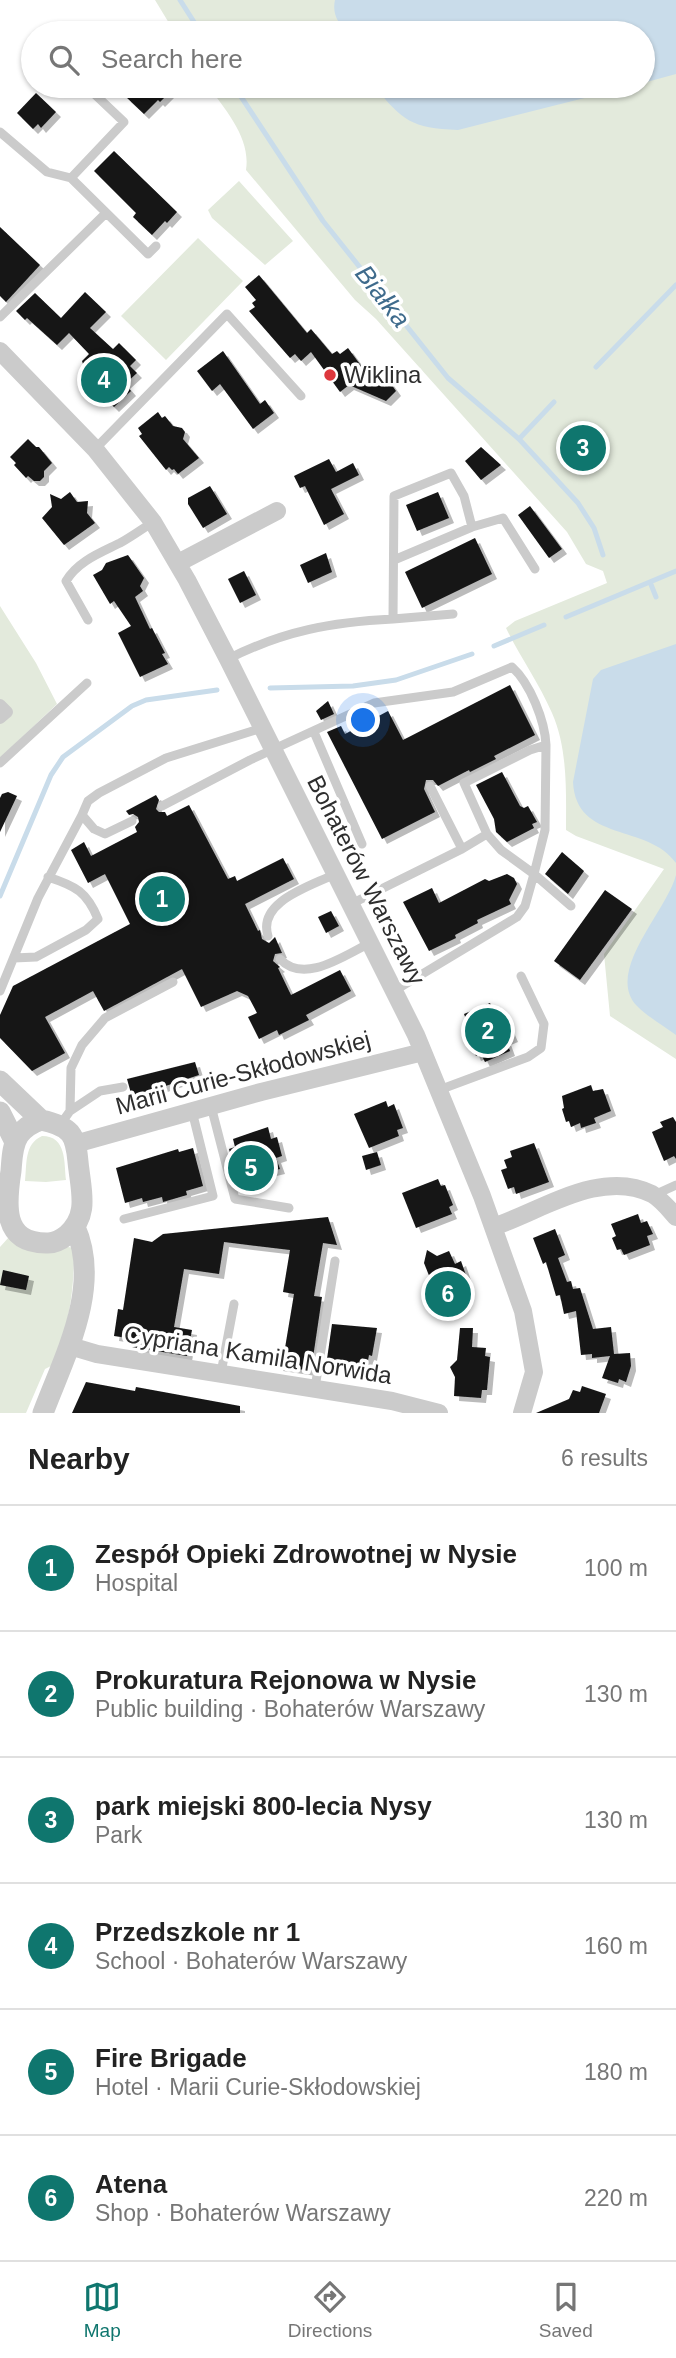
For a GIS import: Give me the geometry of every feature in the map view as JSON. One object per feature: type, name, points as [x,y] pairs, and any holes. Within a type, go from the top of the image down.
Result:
[{"type":"street","name":"Bohaterów Warszawy","points":[[0,351],[95,449],[153,522],[178,563],[424,1052],[494,1227],[523,1311],[534,1372],[522,1413]]},
{"type":"street","points":[[178,563],[277,512]]},
{"type":"street","points":[[0,705],[7,712],[0,718]]},
{"type":"street","name":"Marii Curie-Skłodowskiej","points":[[75,1144],[424,1052]]},
{"type":"street","points":[[0,1081],[57,1119],[69,1132],[75,1144],[82,1205],[79,1222],[63,1238],[50,1243],[32,1241],[16,1231],[4,1212],[15,1142],[24,1129],[57,1119]]},
{"type":"street","points":[[0,1112],[15,1142]]},
{"type":"street","points":[[494,1227],[582,1191],[624,1185],[654,1195],[676,1217]]},
{"type":"street","points":[[43,1413],[77,1322],[83,1281],[83,1244],[75,1227]]},
{"type":"street","name":"Cypriana Kamila Norwida","points":[[70,1346],[97,1354],[392,1401],[439,1413]]},
{"type":"lane","points":[[71,178],[124,122],[99,98]]},
{"type":"lane","points":[[0,132],[47,172],[71,178],[148,254],[156,246]]},
{"type":"lane","points":[[0,317],[106,213]]},
{"type":"lane","points":[[95,449],[227,314],[301,396]]},
{"type":"lane","points":[[393,619],[394,496],[451,473],[464,496],[472,527]]},
{"type":"lane","points":[[394,560],[472,527],[503,518],[535,569]]},
{"type":"lane","points":[[88,620],[66,581],[73,570],[107,547],[118,544],[153,522]]},
{"type":"lane","points":[[228,659],[289,634],[326,624],[453,614]]},
{"type":"lane","points":[[162,806],[273,749],[374,703],[453,692],[513,667],[524,678],[545,732],[546,745],[545,830],[525,906],[517,917],[394,991]]},
{"type":"lane","points":[[0,763],[87,683]]},
{"type":"lane","points":[[0,991],[48,877],[88,801],[166,758],[262,728]]},
{"type":"lane","points":[[314,732],[362,844]]},
{"type":"lane","points":[[546,745],[530,750],[464,783],[487,834],[501,850],[571,906]]},
{"type":"lane","points":[[430,786],[463,849]]},
{"type":"lane","points":[[82,815],[94,829],[105,834],[132,821]]},
{"type":"lane","points":[[351,904],[463,849],[487,834]]},
{"type":"lane","points":[[268,936],[267,920],[278,904],[335,874]]},
{"type":"lane","points":[[14,958],[36,957],[86,930],[98,919],[92,903],[78,889],[48,877]]},
{"type":"lane","points":[[280,958],[296,969],[309,970],[370,943]]},
{"type":"lane","points":[[439,1090],[528,1058],[541,1048],[544,1024],[521,976]]},
{"type":"lane","points":[[57,1119],[71,1068],[82,1045],[105,1018],[173,982]]},
{"type":"lane","points":[[57,1119],[100,1091],[123,1087]]},
{"type":"lane","points":[[211,1106],[235,1199],[289,1208]]},
{"type":"lane","points":[[124,1219],[214,1196],[192,1111]]},
{"type":"lane","points":[[654,1195],[676,1185]]},
{"type":"lane","points":[[314,1388],[335,1261]]},
{"type":"lane","points":[[221,1373],[234,1304]]},
{"type":"shaded area","points":[[155,0],[676,0],[676,1059],[610,1016],[604,954],[664,869],[566,830],[565,771],[557,727],[541,691],[506,628],[515,621],[607,583],[603,571],[586,564],[567,532],[376,319],[355,300],[246,170],[247,158],[241,136],[217,98],[655,98],[655,21],[168,21]]},
{"type":"shaded area","points":[[239,181],[293,241],[265,265],[212,218],[208,210]]},
{"type":"shaded area","points":[[198,238],[243,281],[166,360],[121,316]]},
{"type":"shaded area","points":[[0,606],[36,663],[57,704],[0,758]]},
{"type":"shaded area","points":[[42,1136],[56,1140],[60,1145],[66,1180],[25,1181],[29,1149]]},
{"type":"shaded area","points":[[9,1237],[74,1248],[72,1294],[60,1348],[55,1364],[45,1369],[26,1413],[0,1413],[0,1247]]},
{"type":"water","points":[[335,0],[676,0],[676,74],[655,80],[655,21],[338,21]]},
{"type":"water","points":[[385,98],[585,98],[458,130],[418,124],[401,115]]},
{"type":"water","points":[[676,644],[676,863],[664,851],[649,842],[600,824],[586,815],[577,801],[573,782],[593,679],[601,670]]},
{"type":"water","points":[[676,875],[676,1035],[637,1006],[629,992],[628,976],[632,959]]},
{"type":"building","points":[[31,98],[41,98],[56,112],[41,128],[38,124],[33,129],[17,113]]},
{"type":"building","points":[[127,98],[164,98],[160,102],[158,100],[144,114]]},
{"type":"building","points":[[114,151],[177,212],[152,235],[133,217],[136,213],[94,171]]},
{"type":"building","points":[[0,227],[40,265],[6,302],[0,296]]},
{"type":"building","points":[[259,275],[307,333],[311,329],[332,354],[337,351],[340,354],[348,348],[376,386],[387,378],[396,391],[386,401],[349,385],[340,392],[311,352],[301,361],[295,354],[290,358],[249,311],[255,307],[252,303],[256,300],[245,287]]},
{"type":"building","points":[[85,292],[106,312],[90,328],[113,349],[119,343],[136,360],[130,366],[137,373],[125,384],[131,391],[114,407],[79,372],[84,367],[82,361],[89,354],[69,333],[57,345],[16,311],[35,293],[61,318]]},
{"type":"building","points":[[223,351],[260,404],[265,400],[274,413],[253,429],[220,384],[212,391],[197,371]]},
{"type":"building","points":[[158,412],[173,426],[182,428],[185,432],[183,439],[199,458],[178,474],[169,467],[166,470],[139,436],[142,434],[138,428]]},
{"type":"building","points":[[28,439],[39,447],[52,463],[44,471],[44,477],[40,481],[34,481],[28,476],[26,478],[10,457]]},
{"type":"building","points":[[481,447],[501,465],[481,480],[465,461]]},
{"type":"building","points":[[329,459],[336,472],[353,463],[359,475],[331,489],[344,514],[324,525],[305,486],[300,488],[294,476]]},
{"type":"building","points":[[210,486],[227,514],[203,528],[188,504],[188,498]]},
{"type":"building","points":[[70,492],[77,502],[88,501],[87,513],[95,523],[64,545],[42,518],[52,507],[50,494],[61,499]]},
{"type":"building","points":[[438,492],[449,518],[417,531],[406,505]]},
{"type":"building","points":[[530,506],[562,549],[549,558],[518,515]]},
{"type":"building","points":[[475,538],[492,574],[422,608],[405,572]]},
{"type":"building","points":[[326,553],[332,572],[308,583],[300,565]]},
{"type":"building","points":[[128,555],[144,578],[140,586],[143,591],[135,597],[165,653],[162,654],[168,664],[140,677],[118,633],[131,626],[114,601],[110,604],[93,575],[102,570],[106,563]]},
{"type":"building","points":[[244,571],[256,595],[240,603],[228,579]]},
{"type":"building","points":[[510,685],[535,735],[494,756],[496,759],[438,786],[433,780],[426,780],[424,789],[435,812],[382,839],[327,732],[341,726],[345,734],[388,711],[403,740]]},
{"type":"building","points":[[328,701],[334,714],[321,720],[316,711]]},
{"type":"building","points":[[502,772],[520,806],[528,806],[537,822],[532,824],[534,828],[507,842],[496,832],[494,819],[476,785]]},
{"type":"building","points":[[8,792],[17,796],[0,832],[0,798]]},
{"type":"building","points":[[156,795],[159,800],[156,809],[165,812],[167,816],[189,805],[228,879],[235,876],[237,881],[283,858],[294,879],[245,904],[258,931],[260,930],[262,939],[269,943],[275,937],[282,953],[275,954],[273,961],[280,967],[278,968],[291,995],[340,970],[351,991],[306,1015],[309,1020],[279,1035],[277,1030],[259,1039],[248,1017],[257,1013],[248,996],[237,991],[201,1007],[182,969],[104,1011],[93,991],[45,1017],[65,1053],[32,1071],[0,1038],[0,1015],[13,986],[130,924],[105,874],[88,883],[71,850],[84,842],[91,856],[137,832],[135,827],[139,822],[138,817],[129,815],[126,811]]},
{"type":"building","points":[[562,852],[584,871],[568,894],[545,874]]},
{"type":"building","points":[[507,874],[514,878],[517,884],[509,900],[511,904],[477,920],[478,923],[455,935],[456,938],[429,951],[403,902],[432,888],[439,903],[485,879],[489,881]]},
{"type":"building","points":[[605,890],[632,909],[580,980],[554,961]]},
{"type":"building","points":[[331,911],[339,926],[326,933],[318,917]]},
{"type":"building","points":[[490,1003],[493,1010],[500,1007],[513,1037],[506,1040],[510,1051],[485,1062],[481,1054],[476,1056],[463,1024],[467,1022],[464,1014]]},
{"type":"building","points":[[195,1062],[199,1075],[132,1097],[127,1079]]},
{"type":"building","points":[[591,1085],[593,1091],[603,1089],[611,1111],[594,1118],[596,1123],[581,1128],[580,1123],[571,1127],[569,1121],[566,1122],[562,1109],[562,1096]]},
{"type":"building","points":[[386,1101],[388,1107],[394,1104],[403,1128],[397,1130],[399,1136],[369,1148],[354,1114]]},
{"type":"building","points":[[673,1117],[676,1122],[676,1159],[674,1156],[664,1161],[652,1132],[663,1127],[660,1122]]},
{"type":"building","points":[[268,1127],[271,1139],[277,1137],[282,1156],[276,1158],[280,1169],[237,1179],[229,1149],[235,1147],[233,1139]]},
{"type":"building","points":[[534,1143],[549,1182],[516,1194],[514,1187],[508,1189],[501,1170],[507,1168],[504,1160],[512,1157],[510,1151]]},
{"type":"building","points":[[193,1148],[203,1186],[186,1191],[187,1195],[163,1202],[162,1197],[143,1202],[142,1198],[125,1203],[116,1168],[178,1149],[179,1152]]},
{"type":"building","points":[[377,1152],[381,1165],[366,1170],[362,1156]]},
{"type":"building","points":[[438,1179],[441,1186],[445,1185],[453,1205],[449,1207],[452,1214],[416,1228],[402,1193]]},
{"type":"building","points":[[638,1214],[641,1223],[647,1221],[653,1234],[647,1236],[650,1245],[624,1255],[621,1249],[617,1250],[612,1238],[616,1236],[611,1224]]},
{"type":"building","points":[[328,1217],[337,1245],[323,1243],[314,1296],[322,1297],[311,1371],[278,1366],[281,1347],[285,1348],[294,1294],[283,1292],[290,1250],[224,1242],[219,1274],[184,1269],[174,1327],[192,1330],[187,1356],[132,1347],[134,1339],[114,1336],[118,1309],[123,1310],[134,1238],[152,1242],[163,1234]]},
{"type":"building","points":[[555,1229],[565,1255],[558,1258],[567,1282],[571,1281],[573,1289],[580,1288],[593,1329],[611,1327],[614,1354],[630,1353],[631,1366],[626,1382],[619,1379],[618,1383],[602,1378],[610,1356],[592,1358],[592,1354],[581,1355],[576,1311],[564,1314],[560,1295],[556,1296],[546,1262],[543,1264],[533,1238]]},
{"type":"building","points":[[427,1250],[437,1256],[449,1251],[455,1264],[461,1261],[467,1278],[462,1280],[467,1293],[454,1298],[451,1308],[440,1303],[424,1263]]},
{"type":"building","points":[[3,1270],[29,1276],[26,1290],[0,1285]]},
{"type":"building","points":[[332,1324],[377,1328],[372,1356],[369,1355],[367,1366],[327,1359]]},
{"type":"building","points":[[460,1328],[473,1328],[472,1347],[486,1348],[485,1356],[490,1357],[487,1390],[482,1390],[481,1398],[454,1396],[455,1377],[450,1367],[457,1360]]},
{"type":"building","points":[[86,1382],[135,1391],[136,1387],[240,1406],[240,1413],[72,1413]]},
{"type":"building","points":[[582,1386],[606,1394],[599,1413],[536,1413],[569,1399],[573,1390],[580,1392]]},
{"type":"waterway","name":"Białka","points":[[180,0],[193,21]]},
{"type":"waterway","name":"Białka","points":[[242,98],[323,221],[448,378],[519,439],[578,503],[594,528],[603,555]]},
{"type":"waterway","points":[[596,367],[676,285]]},
{"type":"waterway","points":[[519,439],[554,402]]},
{"type":"waterway","name":"Białka","points":[[566,617],[676,571]]},
{"type":"waterway","points":[[650,582],[656,597]]},
{"type":"waterway","points":[[494,646],[544,625]]},
{"type":"waterway","points":[[270,688],[353,686],[396,680],[472,654]]},
{"type":"waterway","points":[[0,896],[51,775],[63,757],[132,706],[146,700],[217,690]]},
{"type":"place","name":"Wiklina","points":[[330,375]]},
{"type":"place","name":"Przedszkole nr 1","points":[[104,380]]},
{"type":"place","name":"park miejski 800-lecia Nysy","points":[[583,448]]},
{"type":"place","name":"Zespół Opieki Zdrowotnej w Nysie","points":[[162,899]]},
{"type":"place","name":"Prokuratura Rejonowa w Nysie","points":[[488,1031]]},
{"type":"place","name":"Fire Brigade","points":[[251,1168]]},
{"type":"place","name":"Atena","points":[[448,1294]]}]
